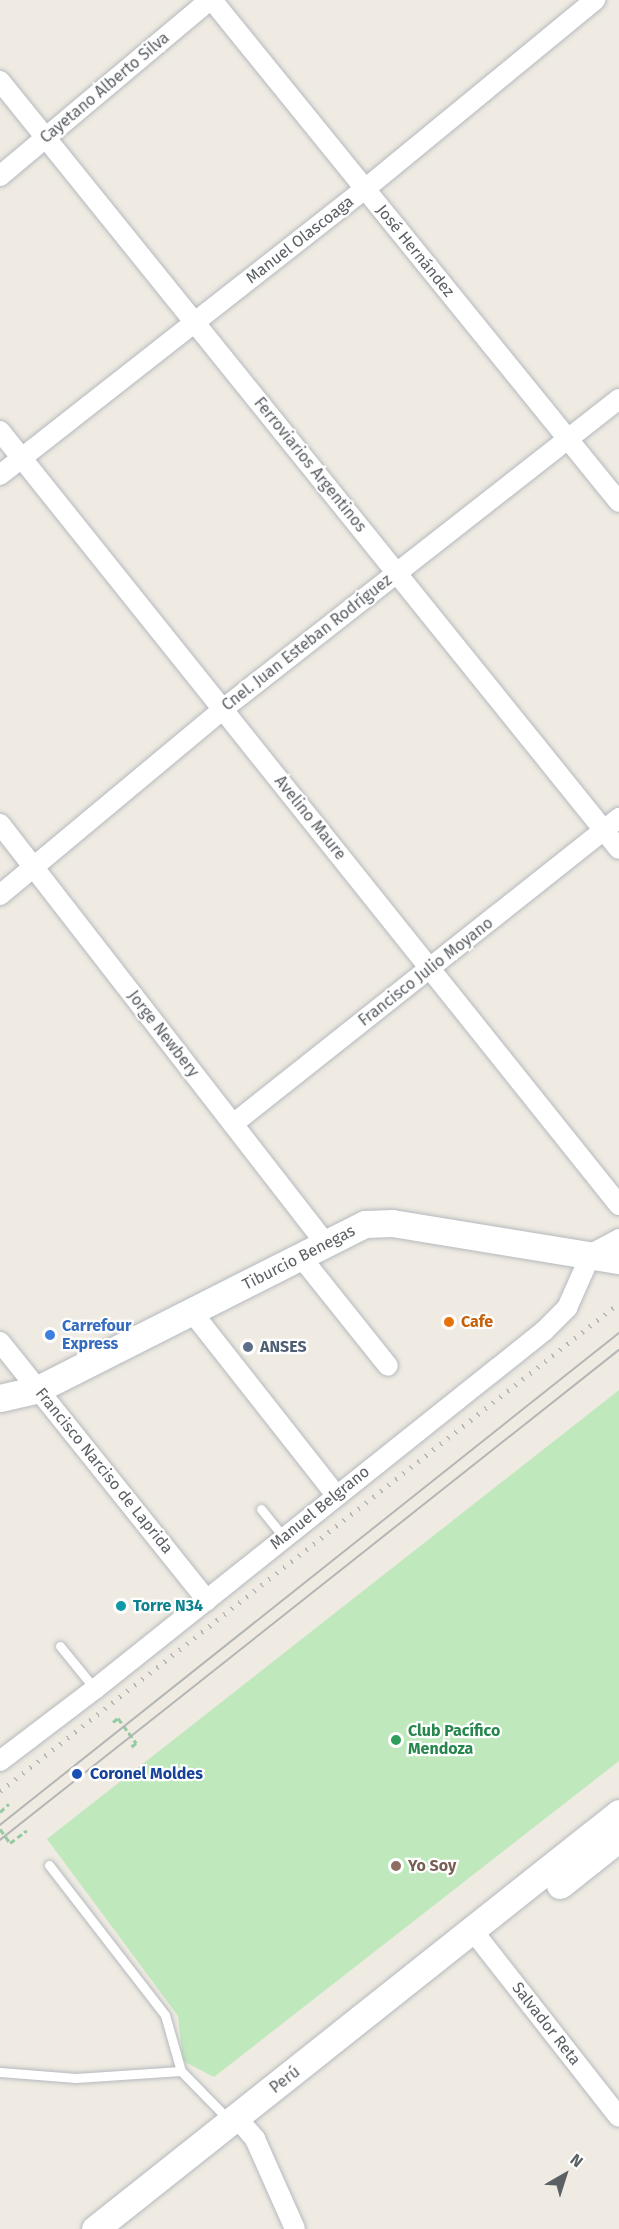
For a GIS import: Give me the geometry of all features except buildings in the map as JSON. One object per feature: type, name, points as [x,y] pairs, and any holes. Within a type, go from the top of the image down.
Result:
[{"type":"main road","name":"Tiburcio Benegas","points":[[0,1398],[38,1389],[365,1224],[392,1223],[619,1260]]},
{"type":"main road","name":"Perú","points":[[96,2229],[619,1813]]},
{"type":"main road","name":"Perú","points":[[473,1931],[515,1920],[619,1838]]},
{"type":"street","name":"Cayetano Alberto Silva","points":[[0,176],[211,0]]},
{"type":"street","name":"José Hernández","points":[[211,0],[619,502]]},
{"type":"street","name":"Manuel Olascoaga","points":[[0,475],[365,189],[595,0]]},
{"type":"street","name":"Ferroviarios Argentinos","points":[[0,81],[397,572],[612,825],[619,849]]},
{"type":"street","name":"Cnel. Juan Esteban Rodríguez","points":[[0,895],[223,709],[619,399]]},
{"type":"street","name":"Avelino Maure","points":[[0,431],[619,1206]]},
{"type":"street","name":"Jorge Newbery","points":[[0,824],[326,1244]]},
{"type":"street","name":"Francisco Julio Moyano","points":[[234,1124],[612,825]]},
{"type":"street","points":[[591,1254],[619,1239]]},
{"type":"street","name":"Manuel Belgrano","points":[[0,1761],[95,1689],[556,1320],[567,1308],[591,1254]]},
{"type":"street","points":[[301,1257],[388,1366]]},
{"type":"street","points":[[192,1312],[336,1496]]},
{"type":"street","name":"Francisco Narciso de Laprida","points":[[0,1342],[207,1600]]},
{"type":"street","name":"Salvador Reta","points":[[473,1931],[619,2117]]},
{"type":"street","points":[[234,2120],[255,2139],[295,2229]]},
{"type":"lane","points":[[261,1509],[284,1537]]},
{"type":"lane","points":[[60,1646],[95,1689]]},
{"type":"lane","points":[[49,1865],[165,2015],[181,2071],[234,2120]]},
{"type":"lane","points":[[0,2072],[76,2078],[181,2071]]},
{"type":"path","points":[[113,1722],[118,1718],[136,1743],[131,1747]]},
{"type":"path","points":[[0,1812],[9,1804]]},
{"type":"path","points":[[0,1829],[10,1843],[27,1830]]},
{"type":"green space","name":"Club Pacífico Mendoza","points":[[619,1390],[619,1761],[214,2077],[183,2061],[178,2016],[47,1839]]},
{"type":"tram line","points":[[0,1825],[619,1333]]},
{"type":"tram line","points":[[0,1840],[619,1350]]},
{"type":"railway","points":[[0,1791],[619,1303]]},
{"type":"place","name":"Cafe","points":[[449,1322]]},
{"type":"place","name":"Carrefour Express","points":[[50,1335]]},
{"type":"place","name":"ANSES","points":[[248,1347]]},
{"type":"place","name":"Torre N34","points":[[121,1606]]},
{"type":"place","name":"Club Pacífico Mendoza","points":[[396,1740]]},
{"type":"place","name":"Coronel Moldes","points":[[77,1774]]},
{"type":"place","name":"Yo Soy","points":[[396,1866]]}]
